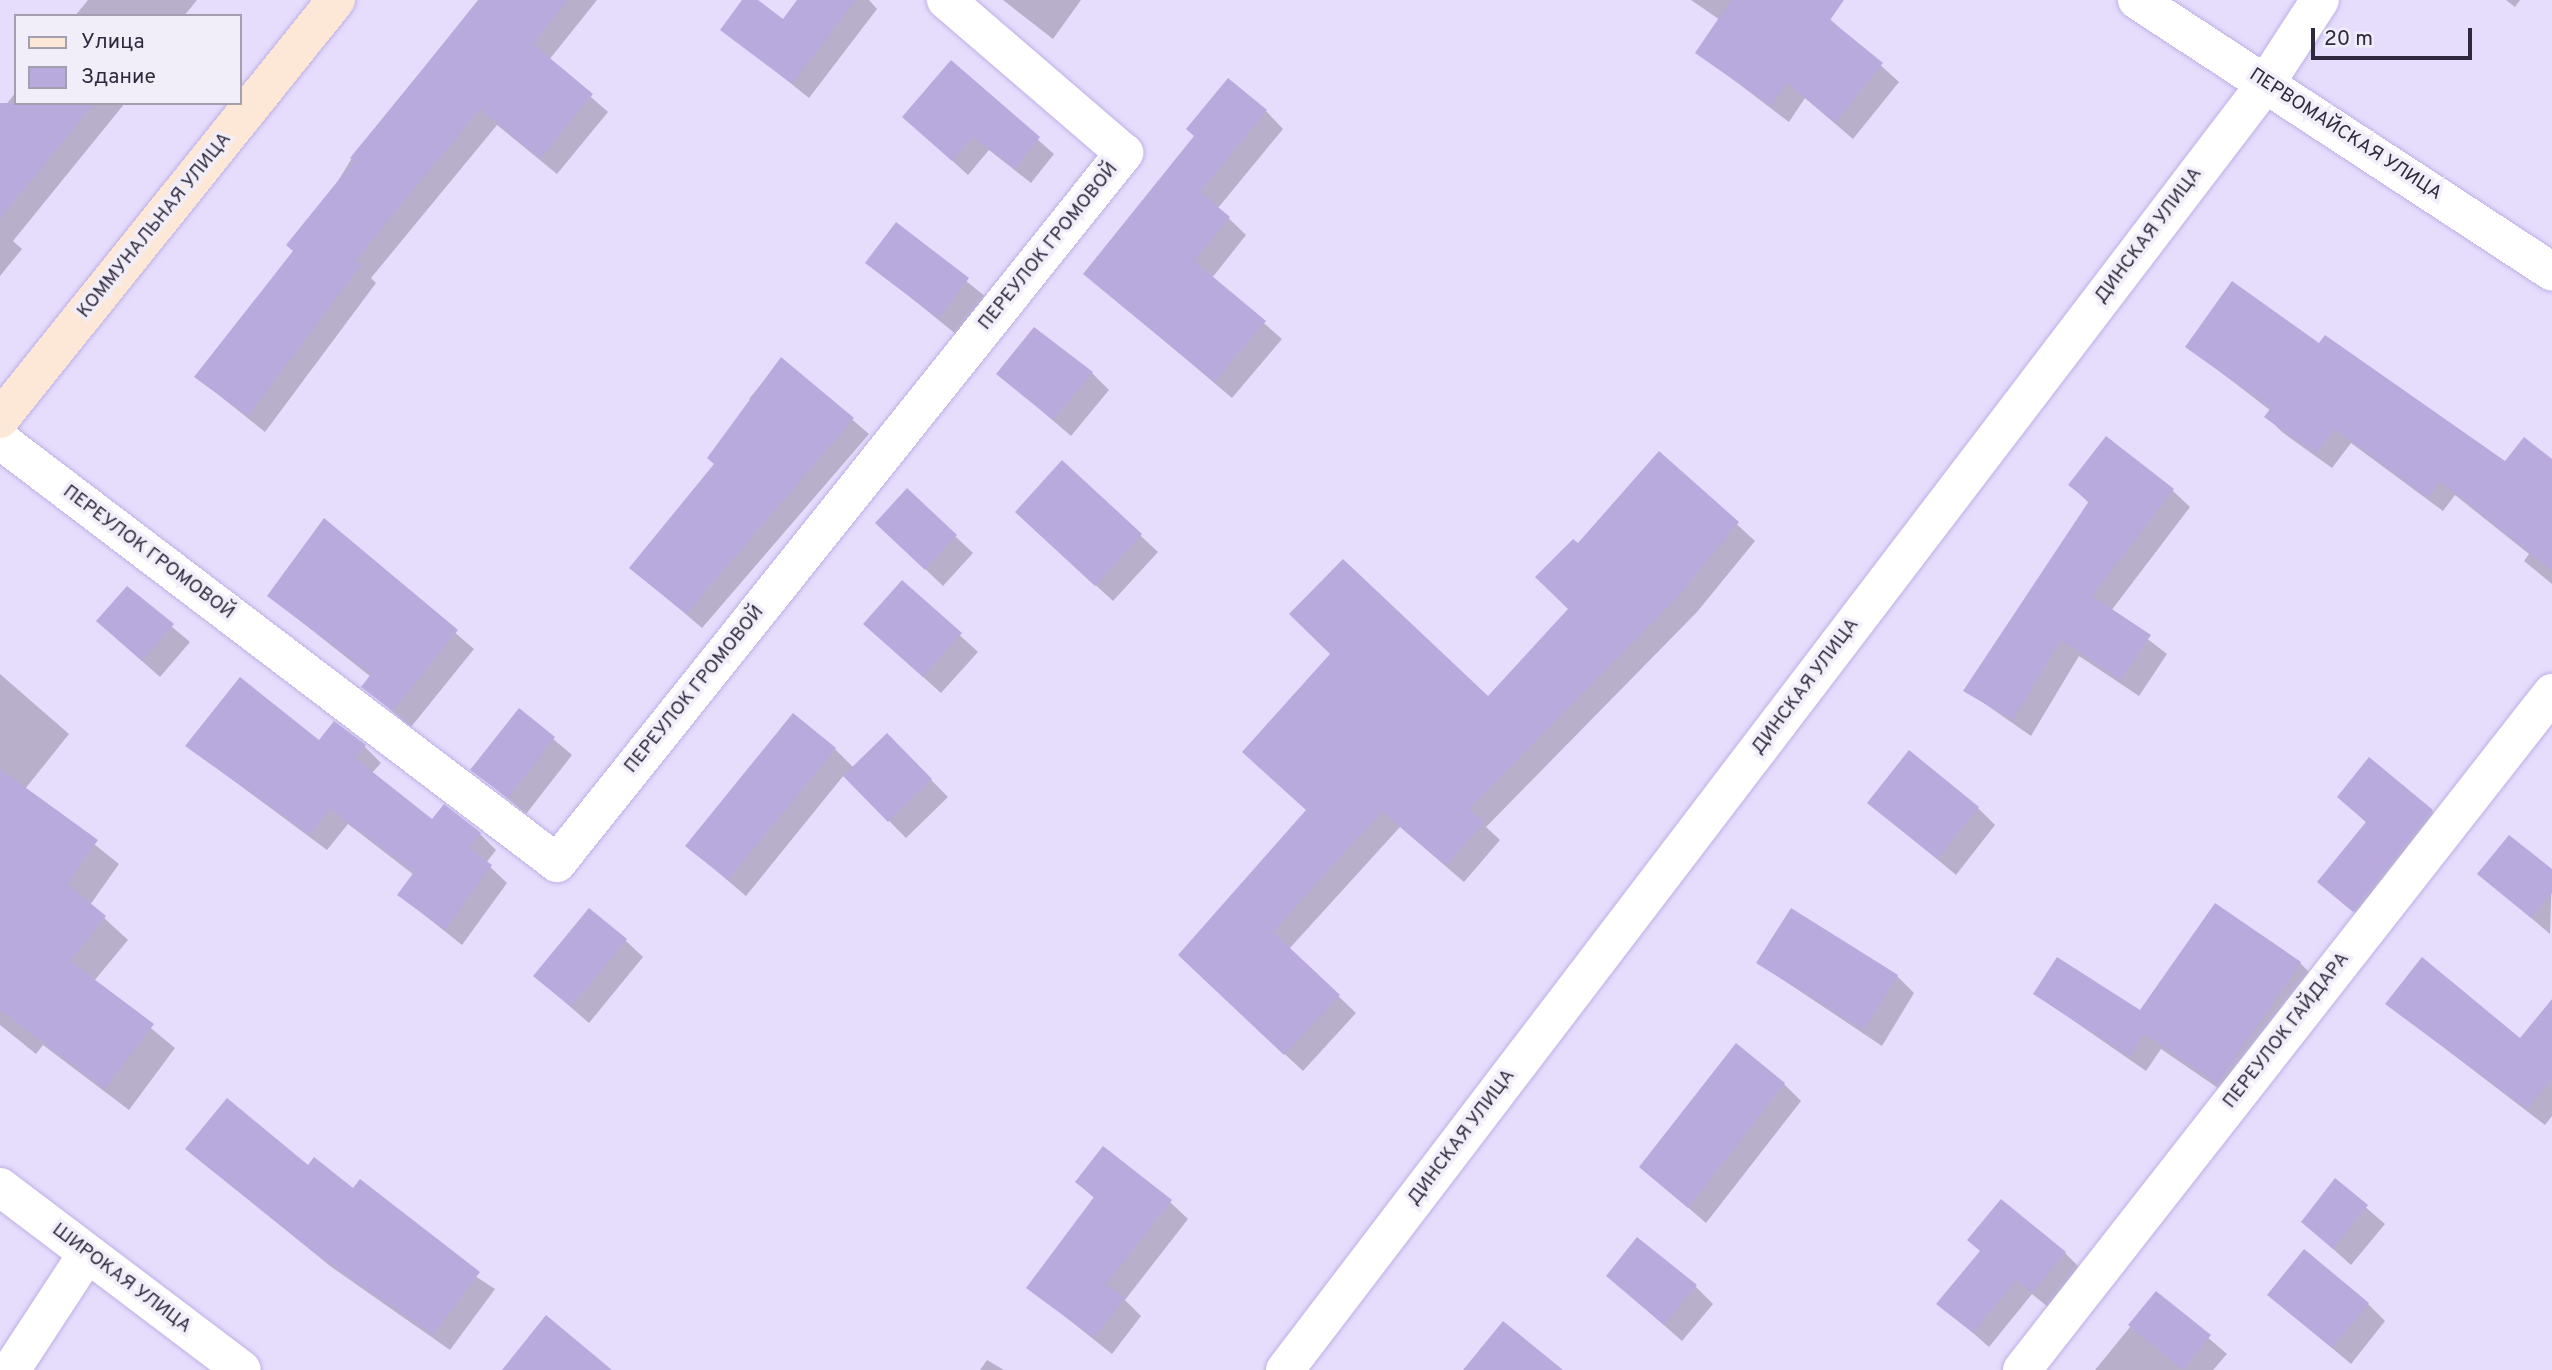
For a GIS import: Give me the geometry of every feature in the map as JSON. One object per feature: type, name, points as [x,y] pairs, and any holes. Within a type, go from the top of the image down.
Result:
[{"type":"street","name":"КОММУНАЛЬНАЯ УЛИЦА","points":[[0,419],[336,0]]},
{"type":"street","name":"ПЕРЕУЛОК ГРОМОВОЙ","points":[[0,440],[557,863],[1124,153],[946,0]]},
{"type":"street","name":"ПЕРВОМАЙСКАЯ УЛИЦА","points":[[2137,0],[2552,272]]},
{"type":"street","name":"ДИНСКАЯ УЛИЦА","points":[[1285,1370],[2266,83],[2320,0]]},
{"type":"street","name":"ПЕРЕУЛОК ГАЙДАРА","points":[[2022,1370],[2552,693]]},
{"type":"street","name":"ШИРОКАЯ УЛИЦА","points":[[0,1187],[242,1370]]},
{"type":"street","points":[[11,1370],[87,1254]]},
{"type":"building","points":[[479,0],[568,0],[533,44],[593,94],[540,159],[480,109],[355,261],[361,265],[248,416],[194,377],[293,251],[286,245],[354,161],[350,158]]},
{"type":"building","points":[[742,0],[758,0],[783,19],[797,0],[856,0],[792,84],[720,30]]},
{"type":"building","points":[[1731,0],[1844,0],[1830,20],[1883,63],[1835,123],[1787,83],[1771,106],[1695,53]]},
{"type":"building","points":[[951,60],[1040,137],[1015,169],[973,137],[952,161],[902,117]]},
{"type":"building","points":[[1228,78],[1267,110],[1200,192],[1230,217],[1194,261],[1266,321],[1214,382],[1083,274],[1194,136],[1186,129]]},
{"type":"building","points":[[0,103],[92,105],[0,219]]},
{"type":"building","points":[[896,222],[969,278],[939,319],[865,263]]},
{"type":"building","points":[[2232,281],[2319,343],[2325,335],[2505,461],[2524,437],[2552,459],[2552,571],[2440,481],[2428,498],[2335,429],[2316,454],[2264,417],[2271,408],[2185,347]]},
{"type":"building","points":[[1034,327],[1093,372],[1053,420],[996,374]]},
{"type":"building","points":[[781,357],[854,418],[686,614],[629,568],[714,464],[707,458]]},
{"type":"building","points":[[2106,436],[2174,489],[2092,596],[2151,635],[2121,680],[2061,640],[2013,720],[1963,691],[2089,501],[2068,485]]},
{"type":"building","points":[[1659,451],[1739,522],[1680,594],[1469,809],[1484,822],[1446,866],[1382,811],[1273,932],[1340,995],[1284,1055],[1178,955],[1306,810],[1242,752],[1330,654],[1289,614],[1343,559],[1488,696],[1568,609],[1535,577],[1573,539],[1578,543]]},
{"type":"building","points":[[1062,460],[1142,534],[1095,586],[1015,512]]},
{"type":"building","points":[[907,488],[957,535],[925,570],[875,523]]},
{"type":"building","points":[[324,518],[458,630],[393,711],[361,687],[371,674],[267,596]]},
{"type":"building","points":[[902,580],[962,633],[923,677],[863,624]]},
{"type":"building","points":[[127,586],[174,624],[142,661],[96,621]]},
{"type":"building","points":[[240,677],[319,740],[334,721],[366,745],[355,758],[432,819],[444,804],[481,833],[469,848],[492,865],[445,930],[397,895],[414,872],[330,809],[310,835],[185,746]]},
{"type":"building","points":[[519,708],[555,737],[508,798],[470,770]]},
{"type":"building","points":[[793,713],[836,748],[728,880],[685,846]]},
{"type":"building","points":[[887,733],[932,779],[888,822],[843,776]]},
{"type":"building","points":[[1909,750],[1979,807],[1937,859],[1867,803]]},
{"type":"building","points":[[2369,757],[2433,810],[2353,912],[2317,882],[2366,822],[2337,797]]},
{"type":"building","points":[[0,769],[98,840],[67,884],[106,916],[70,961],[154,1024],[105,1089],[0,1010]]},
{"type":"building","points":[[2509,835],[2552,869],[2552,893],[2531,918],[2477,874]]},
{"type":"building","points":[[2215,903],[2301,962],[2217,1084],[2144,1034],[2130,1057],[2033,994],[2057,957],[2140,1010]]},
{"type":"building","points":[[589,908],[627,939],[571,1007],[533,976]]},
{"type":"building","points":[[1791,908],[1898,975],[1864,1030],[1756,963]]},
{"type":"building","points":[[2422,957],[2520,1038],[2552,999],[2552,1078],[2527,1109],[2385,1004]]},
{"type":"building","points":[[1736,1043],[1785,1083],[1688,1208],[1639,1167]]},
{"type":"building","points":[[227,1098],[308,1165],[314,1157],[353,1188],[360,1179],[480,1272],[433,1335],[312,1251],[185,1149]]},
{"type":"building","points":[[1103,1146],[1172,1200],[1106,1284],[1125,1298],[1094,1338],[1026,1288],[1094,1197],[1075,1182]]},
{"type":"building","points":[[2335,1178],[2368,1205],[2333,1249],[2301,1222]]},
{"type":"building","points":[[2001,1199],[2066,1252],[2032,1293],[2016,1280],[1973,1333],[1936,1304],[1980,1251],[1967,1240]]},
{"type":"building","points":[[1637,1237],[1697,1285],[1664,1325],[1606,1276]]},
{"type":"building","points":[[2304,1249],[2369,1303],[2332,1348],[2267,1295]]},
{"type":"building","points":[[2156,1291],[2211,1335],[2183,1370],[2128,1325]]},
{"type":"building","points":[[546,1315],[612,1370],[502,1370]]},
{"type":"building","points":[[1503,1321],[1563,1370],[1463,1370]]}]
